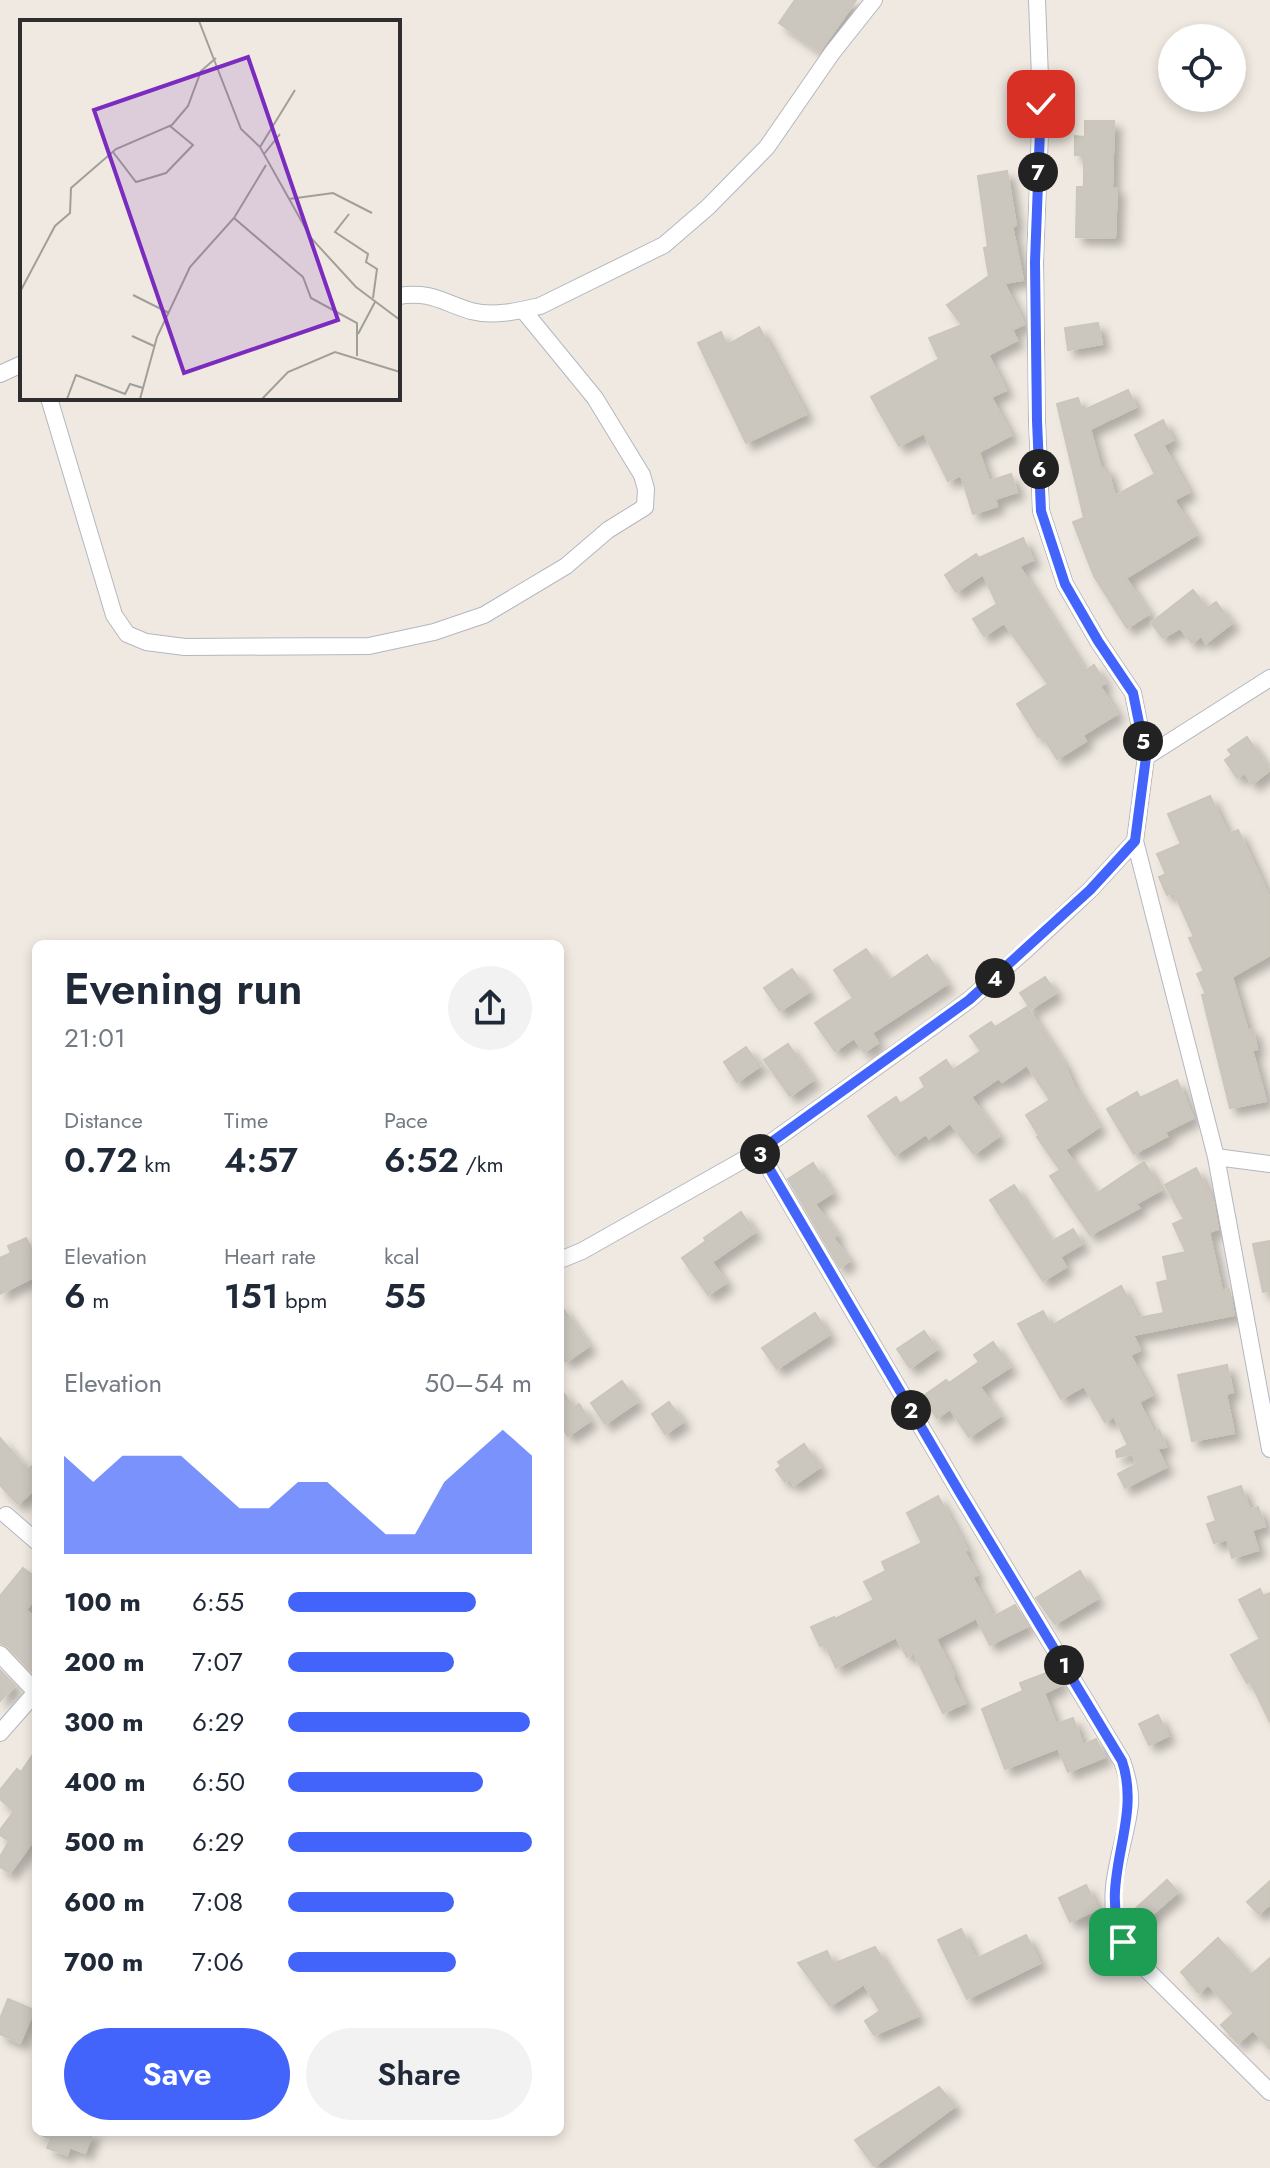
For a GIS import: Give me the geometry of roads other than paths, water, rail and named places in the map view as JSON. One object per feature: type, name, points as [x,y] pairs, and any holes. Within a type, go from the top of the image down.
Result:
[{"type":"street","points":[[400,296],[435,296],[473,311],[492,314],[523,310],[540,306],[664,245],[708,207],[767,147],[832,53],[874,0]]},
{"type":"street","points":[[1037,0],[1041,104],[1035,262],[1041,511],[1065,584],[1133,693],[1146,757],[1135,841],[1216,1157],[1270,1449]]},
{"type":"street","points":[[50,400],[114,615],[127,634],[146,642],[185,647],[369,646],[434,632],[484,615],[566,566],[608,530],[645,507],[646,489],[642,475],[595,398],[523,310]]},
{"type":"street","points":[[0,374],[20,365]]},
{"type":"street","points":[[1146,757],[1270,678]]},
{"type":"street","points":[[564,1258],[759,1151],[969,1000],[1080,900],[1135,841]]},
{"type":"street","points":[[759,1151],[1122,1761],[1128,1780],[1130,1804],[1116,1872],[1114,1902],[1123,1942],[1138,1961],[1270,2092]]},
{"type":"street","points":[[1216,1157],[1270,1164]]},
{"type":"street","points":[[6,1515],[32,1538]]},
{"type":"street","points":[[0,1654],[32,1688]]},
{"type":"street","points":[[0,1733],[32,1697]]}]
